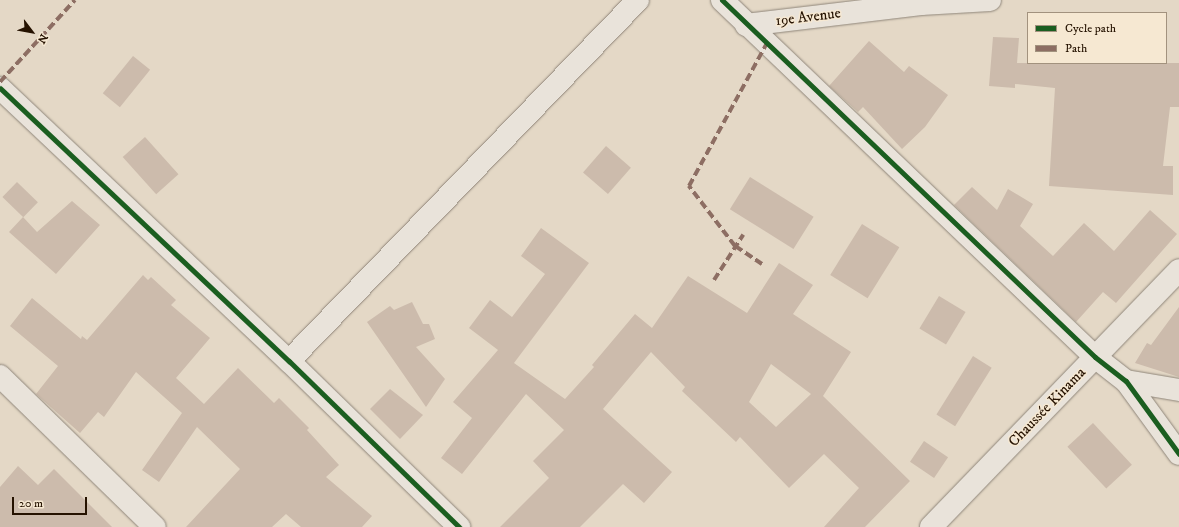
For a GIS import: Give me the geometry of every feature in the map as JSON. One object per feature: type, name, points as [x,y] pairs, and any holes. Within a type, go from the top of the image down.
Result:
[{"type":"street","points":[[289,361],[638,0]]},
{"type":"street","points":[[722,0],[746,25],[977,241],[1095,357],[1126,381],[1179,454]]},
{"type":"street","name":"19e Avenue","points":[[746,25],[921,4],[990,0]]},
{"type":"street","points":[[0,88],[289,361],[459,527]]},
{"type":"street","name":"Chaussée Kinama","points":[[931,527],[1179,270]]},
{"type":"street","points":[[0,376],[154,527]]},
{"type":"street","points":[[1126,381],[1179,390]]},
{"type":"building","points":[[993,37],[1019,38],[1017,63],[1179,63],[1179,107],[1170,107],[1163,166],[1173,166],[1173,195],[1049,186],[1055,88],[1015,84],[1015,88],[989,86]]},
{"type":"building","points":[[869,41],[904,72],[909,66],[948,95],[925,127],[902,149],[863,107],[858,112],[829,86]]},
{"type":"building","points":[[133,56],[150,70],[120,107],[103,93]]},
{"type":"building","points":[[145,137],[178,174],[156,194],[123,157]]},
{"type":"building","points":[[606,146],[631,168],[608,194],[583,172]]},
{"type":"building","points":[[750,177],[814,217],[793,249],[730,209]]},
{"type":"building","points":[[17,182],[38,202],[23,217],[2,197]]},
{"type":"building","points":[[972,187],[997,210],[1008,189],[1033,204],[1020,226],[1053,256],[1084,223],[1114,251],[1150,210],[1177,234],[1116,303],[1103,292],[1076,322],[954,205]]},
{"type":"building","points":[[72,201],[100,225],[56,274],[9,232],[23,217],[37,232]]},
{"type":"building","points":[[862,224],[899,247],[868,298],[830,275]]},
{"type":"building","points":[[541,228],[589,263],[514,363],[565,399],[594,367],[592,365],[635,314],[652,328],[688,276],[747,313],[779,263],[813,285],[793,314],[851,352],[823,396],[910,481],[865,527],[824,527],[859,488],[824,454],[789,488],[740,437],[736,442],[682,391],[685,387],[651,352],[603,409],[672,472],[644,503],[623,484],[580,527],[500,527],[549,478],[533,461],[564,430],[526,394],[462,474],[441,458],[472,418],[453,402],[498,350],[469,328],[490,300],[512,317],[545,274],[521,256]],"holes":[[[771,364],[811,394],[776,427],[749,402]]]},
{"type":"building","points":[[143,275],[148,280],[151,277],[176,300],[171,305],[210,338],[176,378],[204,404],[238,368],[274,403],[279,398],[309,428],[307,430],[339,465],[326,477],[372,516],[362,527],[301,527],[286,514],[272,527],[186,527],[240,469],[197,427],[159,482],[142,470],[182,413],[136,372],[104,417],[98,412],[80,433],[36,394],[58,366],[10,326],[32,298],[81,339],[82,336],[87,340]]},
{"type":"building","points":[[939,296],[966,312],[946,345],[919,329]]},
{"type":"building","points":[[412,302],[423,324],[429,324],[435,339],[416,347],[445,379],[426,407],[367,322],[390,306],[394,310]]},
{"type":"building","points":[[1179,307],[1179,377],[1135,363],[1147,343],[1151,345]]},
{"type":"building","points":[[973,356],[992,368],[955,426],[936,415]]},
{"type":"building","points":[[390,389],[423,415],[400,439],[370,409]]},
{"type":"building","points":[[1093,423],[1132,465],[1106,489],[1067,447]]},
{"type":"building","points":[[924,441],[948,457],[934,478],[910,462]]},
{"type":"building","points":[[18,466],[38,485],[54,469],[112,527],[0,527],[0,487]]},
{"type":"marked path","points":[[0,82],[75,0]]},
{"type":"marked path","points":[[762,264],[735,246],[689,186],[767,43]]},
{"type":"marked path","points":[[714,280],[743,235]]},
{"type":"cycle path","points":[[722,0],[1095,357],[1126,381],[1179,454]]},
{"type":"cycle path","points":[[0,88],[289,361],[459,527]]}]
